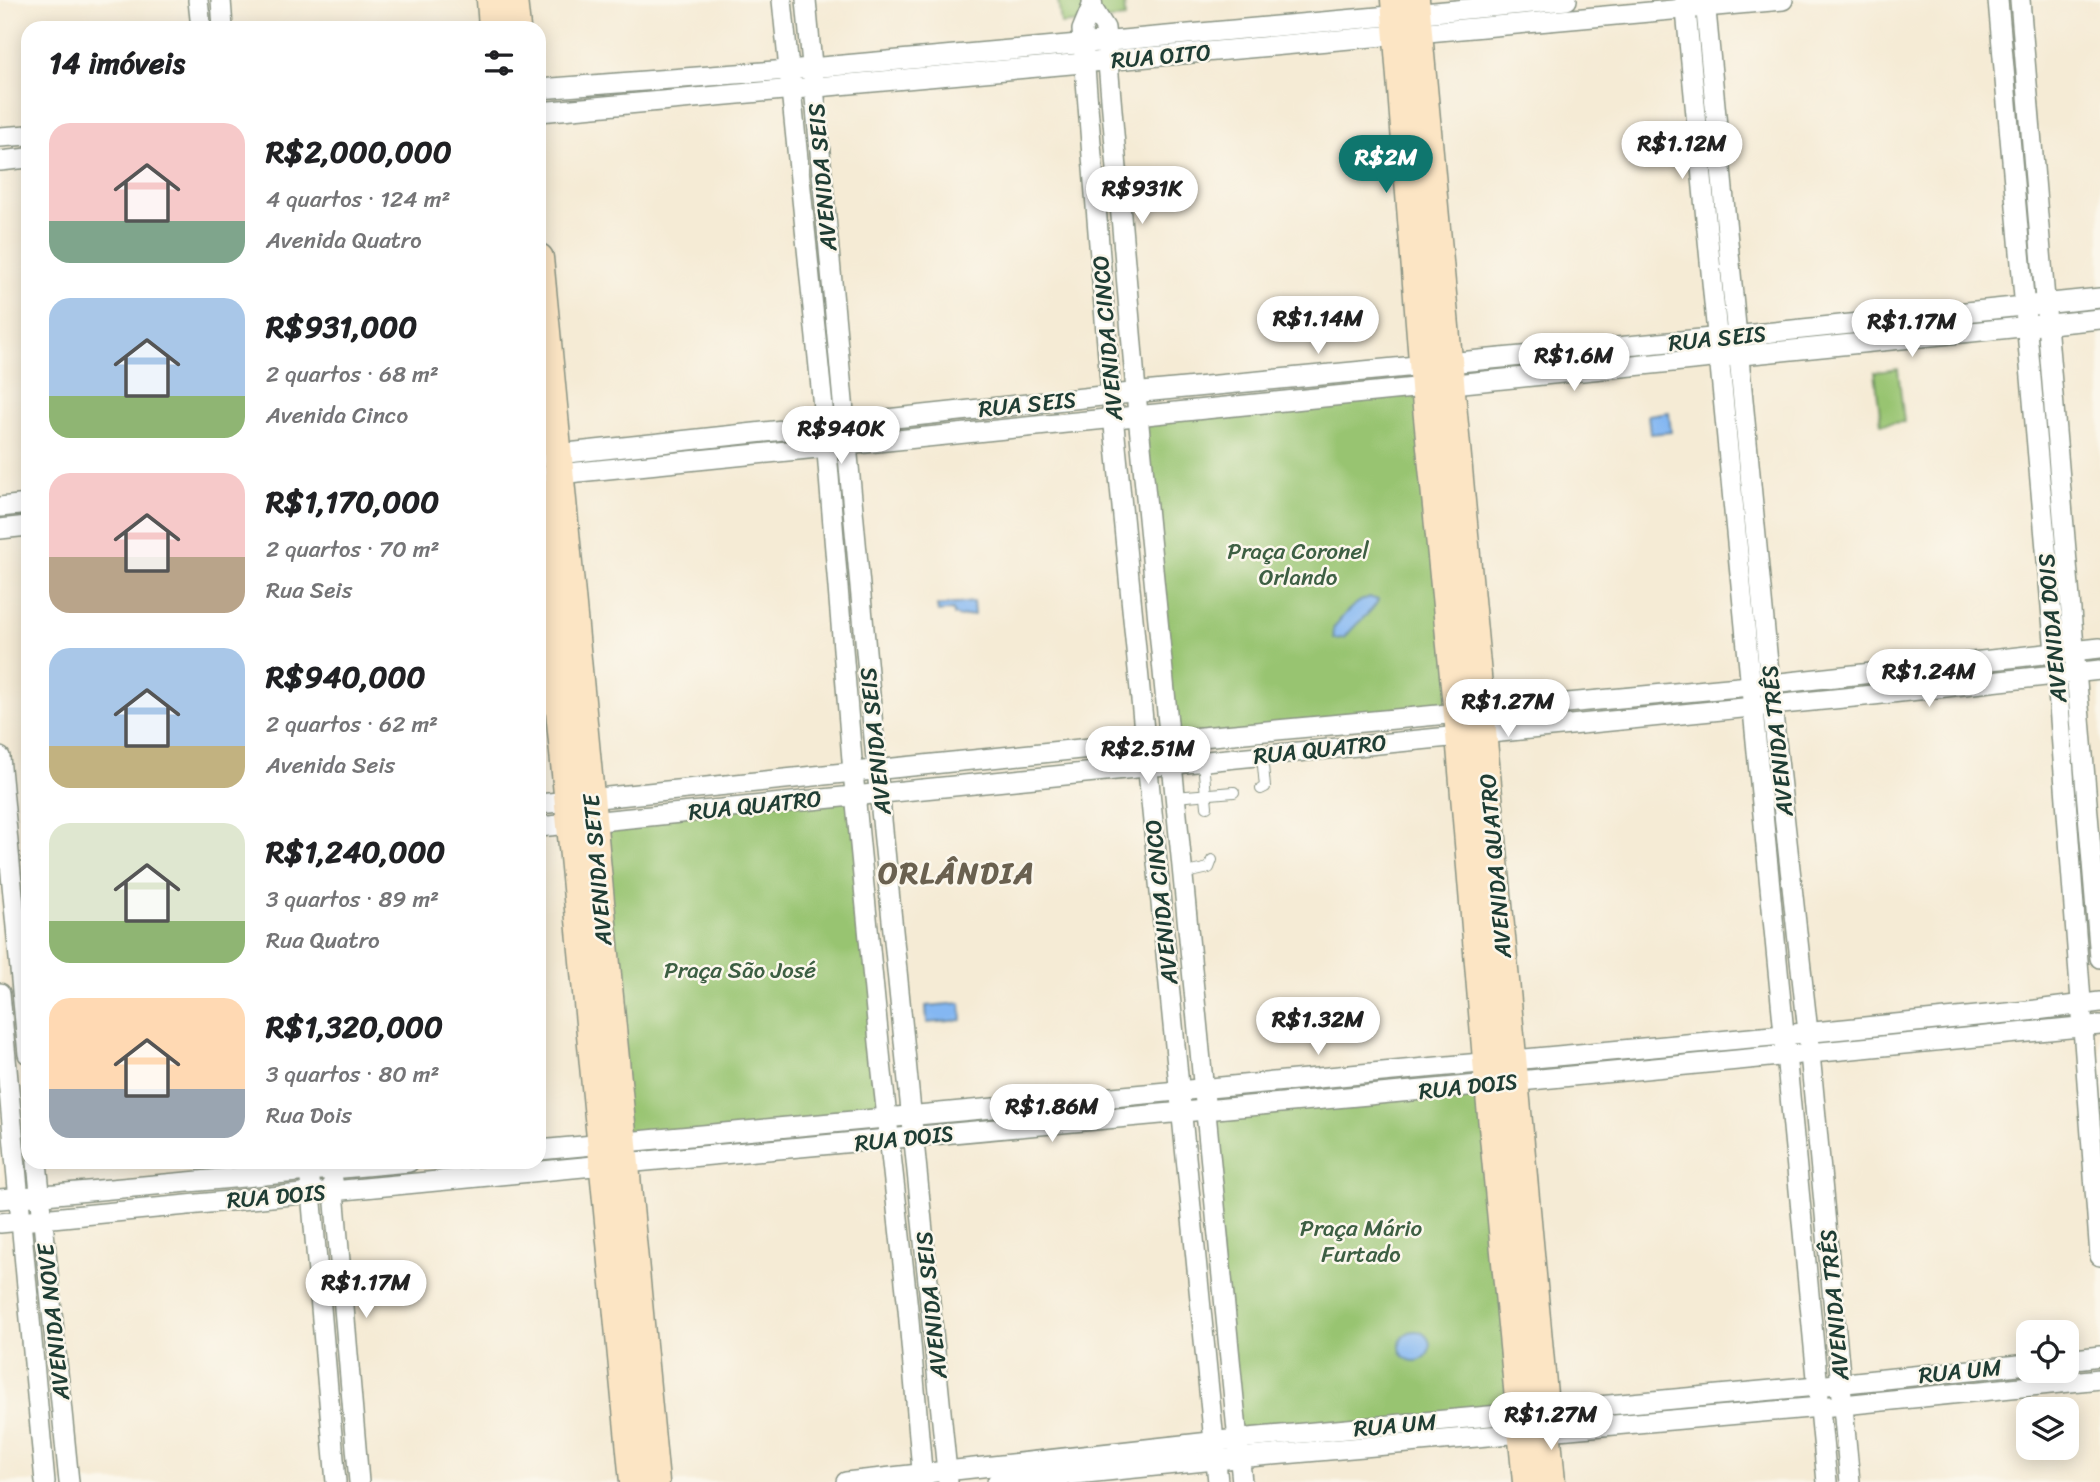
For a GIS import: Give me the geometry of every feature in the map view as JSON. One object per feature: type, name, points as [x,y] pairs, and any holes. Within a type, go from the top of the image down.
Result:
[{"type":"street","points":[[198,0],[200,21]]},
{"type":"street","points":[[221,0],[222,21]]},
{"type":"street","points":[[491,0],[493,21]]},
{"type":"street","points":[[513,0],[515,21]]},
{"type":"street","name":"AVENIDA SEIS","points":[[782,0],[827,447],[853,772],[923,1478]]},
{"type":"street","name":"AVENIDA SEIS","points":[[806,0],[877,770],[948,1477]]},
{"type":"street","name":"RUA OITO","points":[[546,88],[812,68],[1567,0]]},
{"type":"street","name":"RUA OITO","points":[[546,111],[1108,61],[1407,16],[1783,0]]},
{"type":"street","name":"AVENIDA DOIS","points":[[1998,0],[2026,326],[2065,651]]},
{"type":"street","name":"AVENIDA DOIS","points":[[2020,0],[2046,303],[2066,673],[2091,1003],[2100,1256]]},
{"type":"street","name":"AVENIDA CINCO","points":[[1092,3],[1104,24],[1107,40],[1138,415],[1242,1482]]},
{"type":"street","name":"AVENIDA CINCO","points":[[1092,3],[1084,26],[1083,42],[1111,395],[1218,1482]]},
{"type":"street","name":"AVENIDA TRÊS","points":[[1705,4],[1740,356],[1783,1035],[1827,1482]]},
{"type":"street","name":"AVENIDA TRÊS","points":[[1685,5],[1719,358],[1761,685]]},
{"type":"street","name":"AVENIDA QUATRO","points":[[1407,16],[1436,375],[1533,1423],[1527,1482]]},
{"type":"street","points":[[0,137],[21,136]]},
{"type":"street","points":[[0,161],[21,160]]},
{"type":"street","name":"RUA SEIS","points":[[547,470],[827,447],[1114,418],[1738,335],[2100,298]]},
{"type":"street","name":"RUA SEIS","points":[[547,470],[845,424],[1111,395],[1719,358],[2100,319]]},
{"type":"street","name":"AVENIDA SETE","points":[[546,444],[613,1154],[655,1482]]},
{"type":"street","points":[[0,507],[21,505]]},
{"type":"street","points":[[0,529],[21,527]]},
{"type":"street","name":"RUA QUATRO","points":[[546,805],[580,812],[856,794],[1203,761],[1761,685],[2100,648]]},
{"type":"street","name":"RUA QUATRO","points":[[546,824],[580,812],[853,772],[1170,740],[1763,706],[2100,670]]},
{"type":"street","name":"AVENIDA DOIS","points":[[2066,673],[2100,958]]},
{"type":"street","name":"AVENIDA TRÊS","points":[[1763,706],[1808,1032],[1850,1482]]},
{"type":"street","points":[[0,757],[13,854],[21,970]]},
{"type":"street","name":"AVENIDA NOVE","points":[[0,993],[9,1198],[21,1221],[45,1482]]},
{"type":"street","name":"RUA DOIS","points":[[546,1150],[613,1154],[890,1140],[1206,1110],[1783,1035],[2091,1003]]},
{"type":"street","name":"RUA DOIS","points":[[546,1163],[912,1115],[1204,1088],[1786,1056],[2092,1025]]},
{"type":"street","name":"AVENIDA SETE","points":[[613,1154],[634,1482]]},
{"type":"street","name":"AVENIDA NOVE","points":[[38,1169],[69,1482]]},
{"type":"street","name":"RUA DOIS","points":[[9,1198],[282,1169]]},
{"type":"street","points":[[309,1169],[336,1482]]},
{"type":"street","points":[[331,1169],[359,1482]]},
{"type":"street","name":"RUA DOIS","points":[[0,1223],[334,1191],[500,1169]]},
{"type":"street","points":[[2079,1359],[2100,1356]]},
{"type":"street","name":"RUA UM","points":[[1533,1423],[1816,1386],[2016,1365]]},
{"type":"street","name":"RUA UM","points":[[846,1482],[948,1477],[1533,1423],[1819,1407],[2100,1378]]},
{"type":"street","name":"AVENIDA QUATRO","points":[[1533,1423],[1551,1482]]},
{"type":"street","name":"RUA UM","points":[[997,1482],[1215,1451]]},
{"type":"lane","points":[[1261,789],[1265,788],[1262,755]]},
{"type":"lane","points":[[1203,761],[1207,807]]},
{"type":"lane","points":[[1175,797],[1234,792]]},
{"type":"lane","points":[[1182,874],[1209,868],[1212,860]]},
{"type":"path","points":[[806,966],[819,965]]},
{"type":"green space","points":[[1058,0],[1124,0],[1125,18],[1061,24]]},
{"type":"green space","points":[[1898,369],[1904,422],[1881,424],[1875,372]]},
{"type":"green space","name":"Praça Coronel Orlando","points":[[1425,387],[1457,713],[1169,741],[1138,415]]},
{"type":"green space","name":"Praça São José","points":[[856,794],[887,1118],[623,1144],[592,822]]},
{"type":"green space","name":"Praça Mário Furtado","points":[[1489,1085],[1518,1414],[1238,1439],[1206,1110]]},
{"type":"water","points":[[1669,412],[1671,432],[1650,434],[1648,415]]},
{"type":"water","points":[[1369,597],[1378,600],[1373,609],[1345,638],[1334,639],[1333,629],[1341,619],[1353,606]]},
{"type":"water","points":[[973,602],[974,615],[959,617],[954,615],[953,610],[938,612],[937,606]]},
{"type":"water","points":[[961,1003],[962,1020],[927,1023],[926,1006]]},
{"type":"water","points":[[1415,1331],[1426,1335],[1430,1346],[1426,1357],[1415,1361],[1404,1357],[1400,1346],[1404,1335]]},
{"type":"district","name":"ORLÂNDIA","points":[[957,873]]}]
